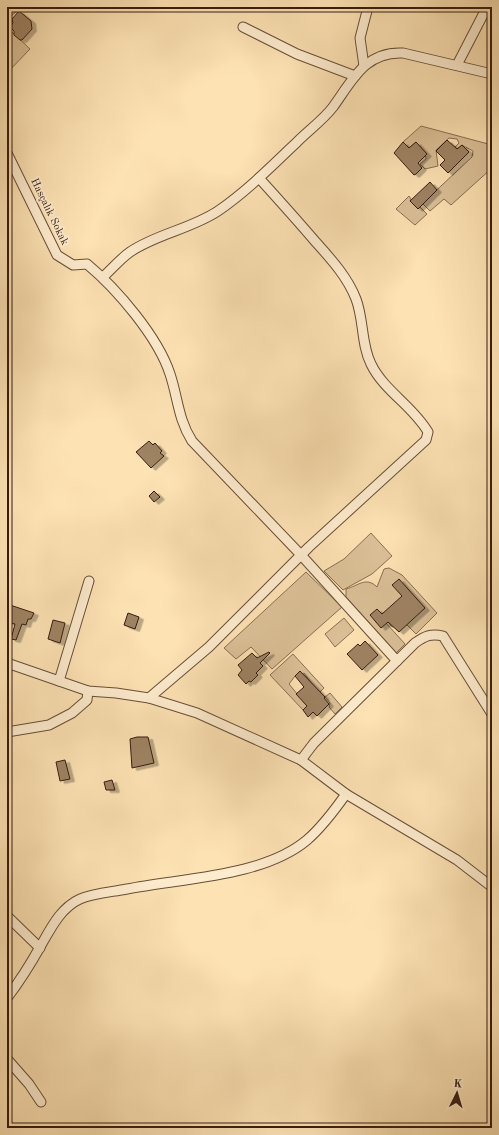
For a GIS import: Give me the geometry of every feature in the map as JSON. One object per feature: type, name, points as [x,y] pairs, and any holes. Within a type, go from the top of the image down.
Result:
[{"type":"street","points":[[364,66],[360,38],[368,7]]},
{"type":"street","points":[[457,65],[487,7]]},
{"type":"street","points":[[243,27],[297,54],[355,76]]},
{"type":"street","points":[[103,277],[130,252],[185,228],[218,211],[260,178],[332,108],[345,87],[364,66],[376,57],[389,52],[403,53],[492,74]]},
{"type":"street","name":"Hasçalık Sokak","points":[[7,153],[57,255],[73,265],[87,264],[103,277],[157,345],[170,374],[183,427],[205,456],[302,556],[397,661]]},
{"type":"street","points":[[148,698],[209,647],[302,556],[426,440],[428,432],[422,422],[380,378],[371,364],[366,347],[362,317],[356,298],[344,275],[260,178]]},
{"type":"street","points":[[59,681],[88,581]]},
{"type":"street","points":[[301,760],[314,743],[397,661],[424,637],[433,634],[444,636],[492,714]]},
{"type":"street","points":[[7,663],[88,691],[116,692],[148,698],[197,713],[301,760],[346,794],[457,860],[492,887]]},
{"type":"street","points":[[7,732],[49,725],[72,713],[87,700],[88,691]]},
{"type":"street","points":[[7,998],[40,948],[48,930],[62,913],[79,899],[142,886],[227,874],[282,855],[306,841],[330,817],[346,794]]},
{"type":"street","points":[[7,916],[40,948]]},
{"type":"street","points":[[7,1059],[29,1084],[41,1102]]},
{"type":"shaded area","points":[[7,7],[17,7],[20,9],[11,16],[11,31],[30,49],[7,73]]},
{"type":"shaded area","points":[[421,126],[492,145],[492,168],[451,205],[444,199],[430,211],[423,204],[472,157],[473,151],[462,145],[456,151],[453,149],[459,143],[457,139],[449,138],[436,150],[438,166],[425,169],[420,164],[426,159],[425,152],[416,142],[411,146],[412,151],[403,142]]},
{"type":"shaded area","points":[[409,196],[411,199],[410,201],[418,209],[420,207],[427,214],[415,225],[396,209]]},
{"type":"shaded area","points":[[371,533],[392,556],[372,574],[343,590],[324,571],[344,559]]},
{"type":"shaded area","points":[[389,568],[402,575],[437,613],[416,634],[407,625],[392,627],[388,622],[386,623],[405,644],[396,653],[346,597],[346,589],[362,583],[369,582],[377,587],[384,569]]},
{"type":"shaded area","points":[[306,572],[342,607],[272,669],[251,647],[236,659],[224,648]]},
{"type":"shaded area","points":[[344,618],[354,630],[335,647],[325,634]]},
{"type":"shaded area","points":[[293,654],[324,688],[319,693],[304,673],[295,676],[289,684],[307,706],[303,710],[270,675]]},
{"type":"shaded area","points":[[330,693],[342,707],[335,714],[329,707],[330,703],[325,697]]},
{"type":"building","points":[[19,11],[31,21],[32,29],[22,40],[14,35],[14,31],[10,27],[13,23],[12,19]]},
{"type":"building","points":[[447,140],[457,149],[462,145],[469,152],[448,173],[440,165],[445,160],[436,151]]},
{"type":"building","points":[[403,142],[409,148],[416,142],[427,154],[418,163],[422,168],[414,175],[394,153]]},
{"type":"building","points":[[430,182],[437,190],[418,209],[410,201]]},
{"type":"building","points":[[149,441],[153,445],[155,443],[162,451],[160,453],[164,456],[151,468],[136,452]]},
{"type":"building","points":[[154,491],[160,497],[154,502],[149,496]]},
{"type":"building","points":[[399,579],[425,608],[399,632],[388,622],[381,628],[370,615],[377,609],[382,614],[402,596],[392,585]]},
{"type":"building","points":[[10,605],[34,613],[31,619],[28,619],[26,625],[22,624],[16,640],[11,639],[15,624],[7,622],[7,613]]},
{"type":"building","points":[[128,613],[139,617],[135,629],[124,625]]},
{"type":"building","points":[[53,620],[65,623],[60,643],[48,639]]},
{"type":"building","points":[[365,641],[378,655],[362,670],[347,654],[358,644],[360,646]]},
{"type":"building","points":[[269,652],[270,653],[260,663],[263,666],[256,673],[258,675],[251,682],[249,681],[246,684],[238,675],[242,670],[238,665],[252,653],[257,658]]},
{"type":"building","points":[[300,671],[325,697],[324,698],[329,704],[317,716],[313,712],[308,717],[303,710],[307,706],[296,694],[304,687],[295,676]]},
{"type":"building","points":[[137,737],[148,737],[154,763],[132,768],[130,739]]},
{"type":"building","points":[[65,760],[70,779],[60,781],[56,762]]},
{"type":"building","points":[[112,780],[115,790],[106,790],[104,782]]}]
